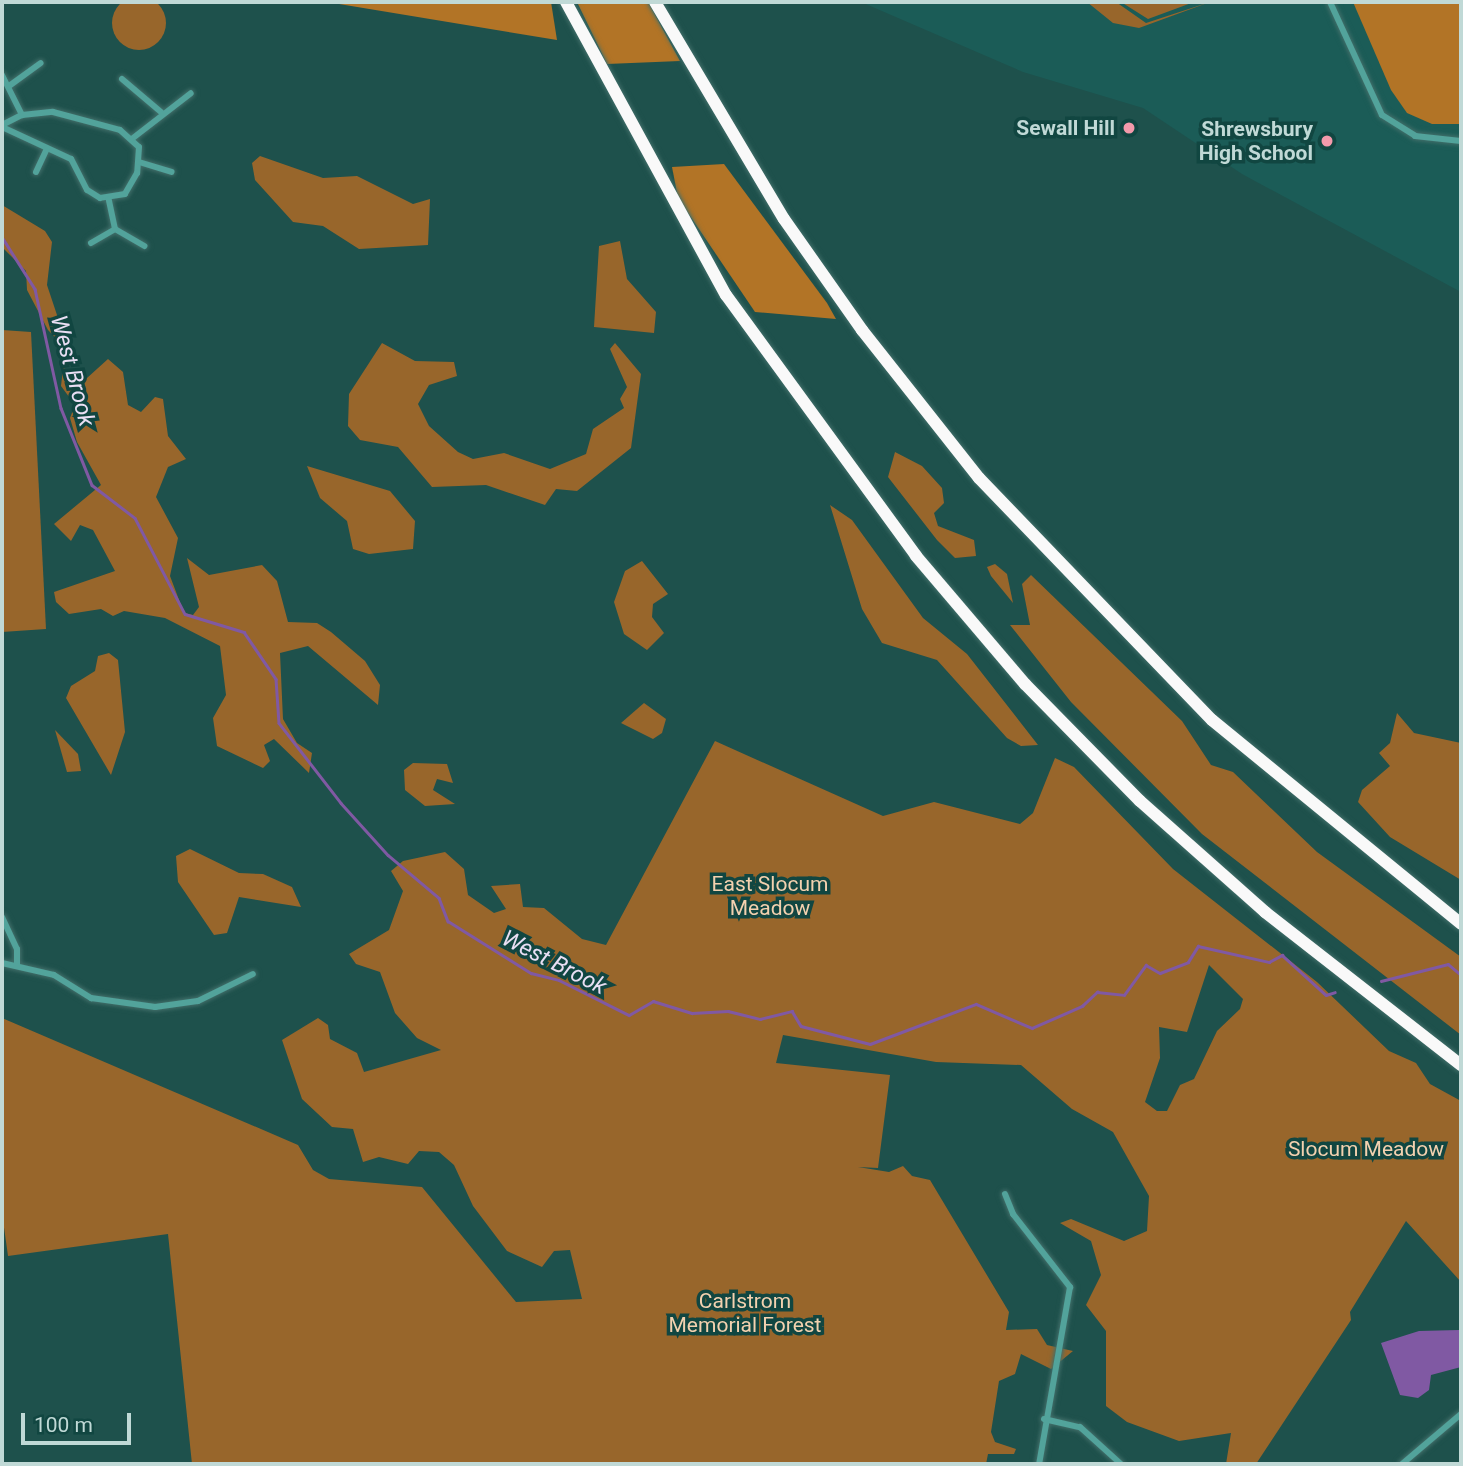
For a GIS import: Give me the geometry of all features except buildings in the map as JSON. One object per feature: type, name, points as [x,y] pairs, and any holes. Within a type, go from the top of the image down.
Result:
[{"type":"highway","points":[[566,2],[726,295],[916,556],[1025,684],[1140,801],[1316,954],[1461,1065]]},
{"type":"highway","points":[[655,2],[784,219],[862,330],[979,478],[1212,720],[1461,924]]},
{"type":"street","points":[[1330,2],[1382,115],[1415,136],[1461,141]]},
{"type":"street","points":[[9,86],[41,63]]},
{"type":"street","points":[[2,75],[22,115]]},
{"type":"street","points":[[122,79],[161,112]]},
{"type":"street","points":[[133,138],[161,112],[191,93]]},
{"type":"street","points":[[2,126],[22,115],[66,114],[133,138]]},
{"type":"street","points":[[2,126],[71,159],[87,190],[108,200]]},
{"type":"street","points":[[108,200],[128,190],[139,162],[133,138]]},
{"type":"street","points":[[36,172],[47,148]]},
{"type":"street","points":[[139,162],[171,172]]},
{"type":"street","points":[[108,200],[115,229],[144,246]]},
{"type":"street","points":[[91,243],[115,229]]},
{"type":"street","points":[[2,917],[17,949],[17,965]]},
{"type":"street","points":[[2,963],[54,975],[91,998],[155,1007],[198,1001],[253,974]]},
{"type":"street","points":[[1005,1194],[1013,1214],[1070,1287],[1044,1419],[1039,1464]]},
{"type":"street","points":[[1402,1464],[1461,1414]]},
{"type":"street","points":[[1044,1419],[1080,1427],[1121,1464]]},
{"type":"shaded area","points":[[327,2],[551,2],[557,40]]},
{"type":"shaded area","points":[[577,2],[648,2],[680,61],[607,64]]},
{"type":"shaded area","name":"Shrewsbury High School","points":[[861,2],[1461,2],[1461,292],[1242,174],[1143,108],[1023,72]]},
{"type":"shaded area","points":[[1353,2],[1461,2],[1461,124],[1432,124],[1407,113],[1391,90]]},
{"type":"shaded area","points":[[724,164],[836,319],[755,312],[678,198],[672,167]]},
{"type":"shaded area","points":[[1459,1330],[1461,1367],[1431,1375],[1429,1390],[1418,1398],[1400,1395],[1381,1343],[1419,1331]]},
{"type":"green space","points":[[139,-4],[158,4],[166,23],[158,42],[139,50],[120,42],[112,23],[120,4]]},
{"type":"green space","points":[[1087,2],[1116,2],[1146,23],[1210,2],[1139,28],[1113,23]]},
{"type":"green space","points":[[1121,2],[1194,2],[1148,19]]},
{"type":"green space","points":[[260,156],[323,178],[357,176],[413,204],[430,199],[428,245],[359,249],[323,226],[293,222],[255,180],[252,163]]},
{"type":"green space","points":[[2,205],[45,231],[52,242],[47,285],[63,333],[55,337],[48,330],[27,290],[26,271],[2,247]]},
{"type":"green space","points":[[620,241],[627,279],[656,312],[654,333],[594,327],[599,246]]},
{"type":"green space","points":[[2,330],[31,332],[46,629],[2,632]]},
{"type":"green space","points":[[382,343],[415,361],[454,362],[457,376],[429,385],[418,404],[429,426],[458,452],[473,459],[504,453],[550,469],[586,454],[593,429],[624,408],[620,399],[627,387],[610,349],[615,343],[641,374],[631,448],[577,491],[556,489],[545,505],[486,485],[432,487],[398,447],[360,440],[348,426],[349,394]]},
{"type":"green space","points":[[108,359],[123,372],[128,405],[141,412],[155,397],[163,399],[168,436],[186,459],[168,467],[156,497],[178,538],[170,576],[184,613],[193,615],[199,607],[187,558],[209,575],[262,565],[277,581],[288,622],[317,623],[331,632],[365,661],[380,685],[378,705],[308,646],[280,653],[283,719],[297,743],[312,753],[309,773],[274,739],[264,745],[270,761],[263,768],[217,746],[213,718],[226,695],[220,646],[165,618],[124,611],[113,616],[101,609],[69,614],[56,602],[54,592],[115,571],[93,530],[80,525],[71,541],[54,524],[101,485],[77,442],[70,418],[75,405],[61,386],[63,368],[87,378]]},
{"type":"green space","points":[[895,452],[922,466],[942,488],[944,503],[934,513],[938,526],[974,540],[976,556],[955,558],[937,540],[888,477]]},
{"type":"green space","points":[[307,466],[390,491],[415,521],[413,549],[369,554],[353,549],[347,521],[320,498]]},
{"type":"green space","points":[[830,505],[852,520],[923,618],[967,654],[1038,745],[1021,746],[1007,738],[937,660],[882,643],[862,609]]},
{"type":"green space","points":[[642,561],[668,594],[653,604],[652,617],[664,633],[647,650],[624,634],[614,602],[625,571]]},
{"type":"green space","points":[[995,564],[1007,574],[1013,603],[991,576],[987,567]]},
{"type":"green space","points":[[1031,575],[1182,721],[1211,765],[1233,772],[1317,852],[1461,957],[1461,1035],[1202,834],[1071,702],[1010,625],[1030,625],[1022,584]]},
{"type":"green space","points":[[109,653],[118,660],[125,732],[111,775],[66,698],[71,686],[95,671],[98,656]]},
{"type":"green space","points":[[644,703],[666,719],[662,733],[653,739],[621,723]]},
{"type":"green space","points":[[1397,713],[1414,733],[1461,743],[1461,880],[1390,837],[1358,802],[1362,790],[1390,766],[1379,753],[1390,743]]},
{"type":"green space","points":[[55,730],[78,754],[81,771],[67,772]]},
{"type":"green space","points":[[715,741],[883,816],[934,802],[1020,824],[1033,813],[1055,758],[1074,767],[1173,869],[1317,982],[1389,1051],[1416,1063],[1430,1084],[1461,1101],[1461,1282],[1406,1221],[1350,1312],[1351,1320],[1256,1464],[1226,1464],[1231,1433],[1179,1441],[1127,1422],[1106,1406],[1106,1331],[1086,1305],[1101,1275],[1091,1241],[1060,1223],[1071,1219],[1124,1241],[1147,1231],[1149,1196],[1113,1132],[1072,1109],[1021,1065],[936,1062],[783,1035],[776,1063],[890,1075],[878,1168],[858,1167],[889,1172],[903,1166],[912,1176],[930,1180],[1009,1312],[1006,1330],[1037,1329],[1047,1345],[1073,1351],[1051,1369],[1021,1354],[1015,1374],[999,1381],[991,1432],[995,1442],[1016,1449],[1014,1454],[988,1454],[986,1464],[192,1464],[168,1234],[8,1256],[2,1213],[2,1018],[298,1145],[313,1170],[329,1179],[422,1187],[516,1302],[582,1299],[570,1250],[554,1251],[542,1267],[507,1251],[473,1206],[454,1165],[439,1152],[419,1151],[408,1164],[379,1157],[363,1162],[353,1129],[332,1127],[302,1099],[282,1040],[318,1018],[328,1025],[330,1039],[357,1053],[364,1072],[441,1050],[417,1038],[395,1013],[380,972],[356,964],[349,954],[389,930],[403,891],[391,871],[403,861],[445,852],[464,869],[468,895],[494,913],[506,909],[491,886],[520,884],[523,907],[544,908],[582,939],[606,945]],"holes":[[[1209,965],[1243,999],[1240,1009],[1217,1031],[1194,1079],[1180,1085],[1167,1111],[1157,1111],[1145,1102],[1160,1058],[1159,1027],[1187,1032]]]},
{"type":"green space","points":[[413,763],[447,764],[453,783],[437,779],[433,790],[455,804],[425,806],[405,790],[404,770]]},
{"type":"green space","points":[[190,849],[239,873],[263,874],[292,887],[301,907],[239,897],[227,933],[214,935],[178,882],[176,856]]},
{"type":"waterway","name":"West Brook","points":[[2,237],[35,289],[61,408],[92,485],[135,518],[185,614],[244,632],[276,679],[279,723],[341,803],[388,855],[439,898],[448,921],[531,973],[559,980],[629,1015],[653,1001],[692,1013],[728,1011],[760,1019],[792,1011],[801,1026],[870,1044],[976,1004],[1032,1028],[1082,1006],[1097,992],[1124,995],[1146,965],[1160,973],[1188,962],[1198,946],[1269,962],[1282,955],[1326,995],[1335,992]]},
{"type":"waterway","name":"West Brook","points":[[1381,981],[1448,964],[1461,975]]},
{"type":"place","name":"Sewall Hill","points":[[1129,128]]},
{"type":"place","name":"Shrewsbury High School","points":[[1327,141]]},
{"type":"park label","name":"East Slocum Meadow","points":[[770,896]]},
{"type":"park label","name":"Slocum Meadow","points":[[1366,1149]]},
{"type":"park label","name":"Carlstrom Memorial Forest","points":[[745,1313]]}]
